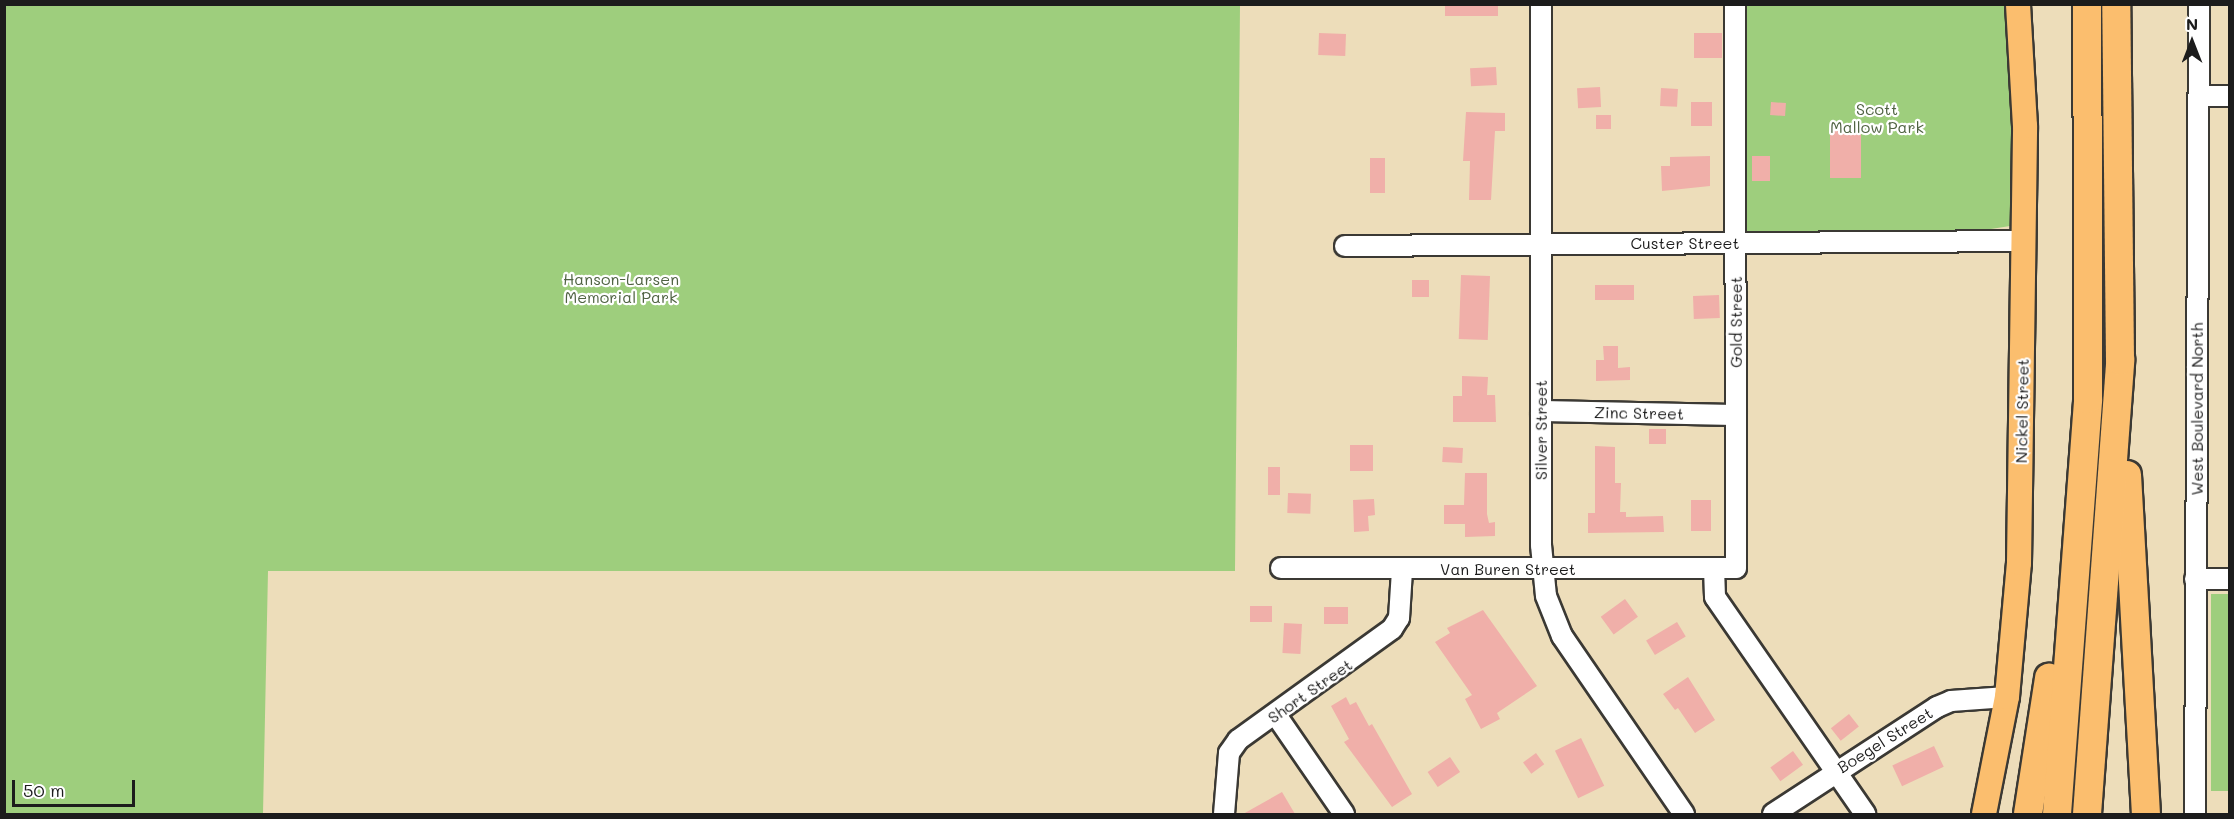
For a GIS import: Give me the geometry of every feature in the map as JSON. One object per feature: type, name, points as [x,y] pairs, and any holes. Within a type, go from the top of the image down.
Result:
[{"type":"highway","points":[[2057,814],[2088,399],[2087,4]]},
{"type":"highway","points":[[2116,4],[2120,360],[2146,814]]},
{"type":"highway","points":[[2087,814],[2120,360]]},
{"type":"highway","points":[[2028,814],[2088,399]]},
{"type":"main road","name":"Nickel Street","points":[[1984,814],[2007,697],[2019,563],[2025,126],[2018,4]]},
{"type":"street","name":"Silver Street","points":[[1541,4],[1541,411],[1546,596],[1562,636],[1684,814]]},
{"type":"street","name":"Gold Street","points":[[1734,4],[1736,568]]},
{"type":"street","name":"West Boulevard North","points":[[2195,814],[2199,4]]},
{"type":"street","points":[[2199,96],[2229,96]]},
{"type":"street","name":"Custer Street","points":[[1345,246],[2024,242]]},
{"type":"street","name":"Zinc Street","points":[[1541,411],[1736,415]]},
{"type":"street","name":"Van Buren Street","points":[[1281,568],[1402,570],[1736,568]]},
{"type":"street","points":[[1714,568],[1715,597],[1865,814]]},
{"type":"street","name":"Short Street","points":[[1224,814],[1229,753],[1238,740],[1276,715],[1392,629],[1399,618],[1402,570]]},
{"type":"street","points":[[2195,579],[2229,579]]},
{"type":"street","name":"Boegel Street","points":[[1773,814],[1834,772],[1950,701],[2007,697]]},
{"type":"street","points":[[1276,715],[1344,814]]},
{"type":"green space","name":"Hanson-Larsen Memorial Park","points":[[5,4],[1240,5],[1235,571],[268,571],[263,814],[5,814]]},
{"type":"green space","name":"Scott Mallow Park","points":[[1742,5],[2005,5],[2012,103],[2013,220],[2010,226],[1972,232],[1743,231]]},
{"type":"green space","points":[[2211,594],[2229,594],[2229,791],[2211,791]]},
{"type":"building","points":[[1445,4],[1498,4],[1498,16],[1445,16]]},
{"type":"building","points":[[1319,33],[1346,34],[1345,56],[1318,55]]},
{"type":"building","points":[[1694,33],[1722,33],[1722,58],[1694,58]]},
{"type":"building","points":[[1496,67],[1497,85],[1471,86],[1470,68]]},
{"type":"building","points":[[1600,87],[1601,107],[1578,108],[1577,88]]},
{"type":"building","points":[[1661,88],[1678,89],[1677,107],[1660,106]]},
{"type":"building","points":[[1691,102],[1712,102],[1712,126],[1691,126]]},
{"type":"building","points":[[1771,102],[1786,103],[1785,116],[1770,115]]},
{"type":"building","points":[[1466,112],[1505,113],[1505,131],[1495,131],[1491,200],[1469,200],[1470,161],[1463,161]]},
{"type":"building","points":[[1596,115],[1611,115],[1611,129],[1596,129]]},
{"type":"building","points":[[1830,131],[1861,131],[1861,178],[1830,178]]},
{"type":"building","points":[[1710,156],[1710,186],[1662,191],[1661,166],[1670,166],[1670,157]]},
{"type":"building","points":[[1752,156],[1770,156],[1770,181],[1752,181]]},
{"type":"building","points":[[1370,158],[1385,158],[1385,193],[1370,193]]},
{"type":"building","points":[[1461,275],[1490,276],[1488,340],[1459,339]]},
{"type":"building","points":[[1412,280],[1429,280],[1429,297],[1412,297]]},
{"type":"building","points":[[1595,285],[1634,285],[1634,300],[1595,300]]},
{"type":"building","points":[[1719,295],[1720,318],[1694,319],[1693,296]]},
{"type":"building","points":[[1603,346],[1618,346],[1618,368],[1630,367],[1630,380],[1596,381],[1596,360],[1604,360]]},
{"type":"building","points":[[1462,376],[1488,377],[1487,395],[1495,395],[1496,422],[1453,422],[1453,396],[1462,396]]},
{"type":"building","points":[[1649,429],[1666,429],[1666,444],[1649,444]]},
{"type":"building","points":[[1350,445],[1373,445],[1373,471],[1350,471]]},
{"type":"building","points":[[1595,446],[1615,447],[1615,483],[1621,483],[1620,512],[1626,512],[1626,517],[1663,516],[1664,532],[1588,533],[1588,513],[1595,513]]},
{"type":"building","points":[[1443,447],[1463,448],[1462,463],[1442,462]]},
{"type":"building","points":[[1268,467],[1280,467],[1280,495],[1268,495]]},
{"type":"building","points":[[1465,473],[1487,473],[1487,514],[1489,523],[1495,522],[1495,536],[1465,537],[1465,524],[1444,524],[1444,505],[1464,505]]},
{"type":"building","points":[[1288,493],[1311,494],[1310,514],[1287,513]]},
{"type":"building","points":[[1374,499],[1375,515],[1368,516],[1369,531],[1354,532],[1353,500]]},
{"type":"building","points":[[1691,500],[1711,500],[1711,531],[1691,531]]},
{"type":"building","points":[[1625,599],[1638,617],[1614,634],[1601,617]]},
{"type":"building","points":[[1250,606],[1272,606],[1272,622],[1250,622]]},
{"type":"building","points":[[1324,607],[1348,607],[1348,624],[1324,624]]},
{"type":"building","points":[[1483,610],[1537,686],[1497,713],[1500,719],[1481,729],[1465,699],[1472,695],[1435,642],[1450,633],[1447,628]]},
{"type":"building","points":[[1677,622],[1686,637],[1655,655],[1646,641]]},
{"type":"building","points":[[1284,623],[1302,624],[1300,654],[1282,653]]},
{"type":"building","points":[[1688,677],[1715,720],[1695,733],[1678,708],[1675,710],[1663,694]]},
{"type":"building","points":[[1346,697],[1350,705],[1356,702],[1369,726],[1372,724],[1412,794],[1392,807],[1344,742],[1349,739],[1331,706]]},
{"type":"building","points":[[1849,714],[1859,727],[1841,741],[1831,728]]},
{"type":"building","points":[[1581,738],[1604,786],[1578,798],[1555,751]]},
{"type":"building","points":[[1934,746],[1944,767],[1902,786],[1892,765]]},
{"type":"building","points":[[1793,751],[1803,765],[1780,781],[1770,767]]},
{"type":"building","points":[[1536,753],[1544,764],[1531,774],[1523,762]]},
{"type":"building","points":[[1450,757],[1460,772],[1438,787],[1428,772]]},
{"type":"building","points":[[1282,792],[1295,814],[1243,814]]}]
